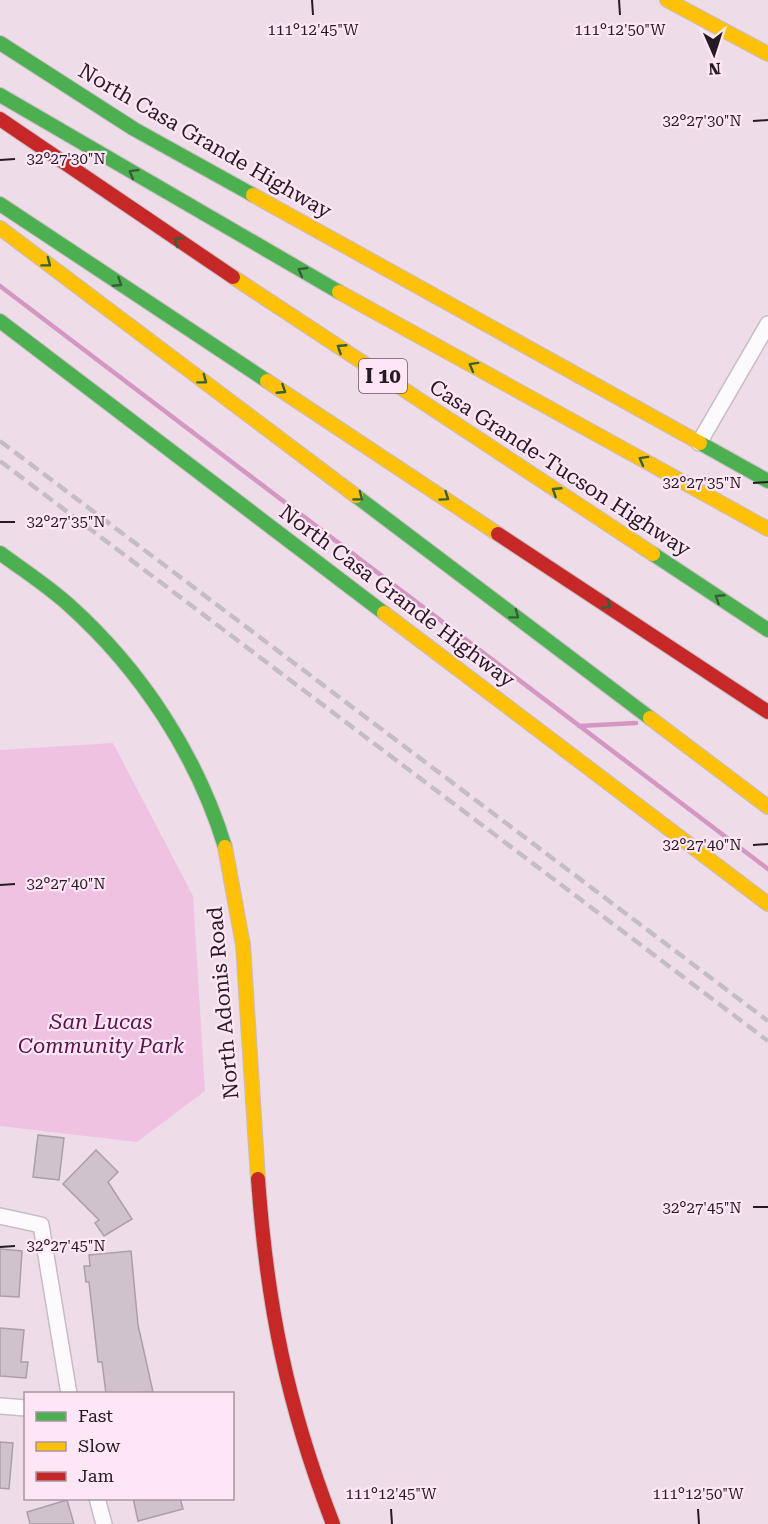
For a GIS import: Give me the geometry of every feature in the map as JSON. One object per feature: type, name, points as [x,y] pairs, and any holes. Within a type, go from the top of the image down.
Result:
[{"type":"main road","points":[[667,0],[768,54]]},
{"type":"main road","name":"North Casa Grande Highway","points":[[0,43],[134,129],[768,481]]},
{"type":"main road","points":[[0,95],[310,276],[768,529]]},
{"type":"main road","name":"Casa Grande-Tucson Highway","points":[[0,119],[130,209],[768,630]]},
{"type":"main road","points":[[0,204],[768,712]]},
{"type":"main road","points":[[0,228],[768,807]]},
{"type":"main road","name":"North Casa Grande Highway","points":[[0,321],[768,904]]},
{"type":"main road","name":"North Adonis Road","points":[[0,553],[69,605],[111,647],[142,686],[171,729],[204,791],[224,844],[237,904],[246,983],[254,1115],[271,1304],[295,1412],[311,1468],[333,1524]]},
{"type":"street","points":[[699,443],[768,324]]},
{"type":"street","points":[[0,1216],[41,1225],[69,1392]]},
{"type":"street","points":[[0,1406],[24,1408]]},
{"type":"street","points":[[98,1500],[104,1524]]},
{"type":"green space","name":"San Lucas Community Park","points":[[113,743],[193,896],[205,1091],[137,1142],[0,1126],[0,750]]},
{"type":"building","points":[[38,1135],[64,1138],[59,1180],[33,1177]]},
{"type":"building","points":[[96,1150],[118,1172],[108,1182],[132,1219],[104,1236],[95,1223],[99,1220],[63,1184]]},
{"type":"building","points":[[0,1249],[22,1251],[19,1297],[0,1296]]},
{"type":"building","points":[[131,1251],[138,1325],[153,1392],[106,1392],[102,1362],[98,1362],[89,1282],[86,1282],[84,1266],[90,1266],[89,1255]]},
{"type":"building","points":[[0,1328],[24,1330],[21,1362],[28,1362],[26,1378],[0,1376]]},
{"type":"building","points":[[0,1442],[13,1443],[9,1489],[0,1488]]},
{"type":"building","points":[[67,1500],[74,1524],[30,1524],[27,1512]]},
{"type":"building","points":[[133,1500],[181,1500],[183,1509],[138,1521]]},
{"type":"waterway","points":[[0,286],[768,869]]},
{"type":"waterway","points":[[579,726],[636,723]]},
{"type":"railway","points":[[0,441],[768,1021]]},
{"type":"railway","points":[[0,461],[768,1041]]},
{"type":"traffic: fast","points":[[0,43],[134,129],[253,195]]},
{"type":"traffic: fast","points":[[0,95],[339,292]]},
{"type":"traffic: fast","points":[[0,204],[267,381]]},
{"type":"traffic: fast","points":[[0,321],[384,613]]},
{"type":"traffic: fast","points":[[700,443],[768,481]]},
{"type":"traffic: fast","points":[[356,496],[650,718]]},
{"type":"traffic: fast","points":[[0,553],[70,606],[96,631],[143,686],[164,716],[199,780],[225,847]]},
{"type":"traffic: fast","points":[[653,554],[768,630]]},
{"type":"traffic: slow","points":[[667,0],[768,54]]},
{"type":"traffic: slow","points":[[253,195],[700,443]]},
{"type":"traffic: slow","points":[[0,228],[356,496]]},
{"type":"traffic: slow","points":[[233,277],[653,554]]},
{"type":"traffic: slow","points":[[339,292],[768,529]]},
{"type":"traffic: slow","points":[[267,381],[498,534]]},
{"type":"traffic: slow","points":[[384,613],[768,904]]},
{"type":"traffic: slow","points":[[650,718],[768,807]]},
{"type":"traffic: slow","points":[[225,847],[243,945],[258,1179]]},
{"type":"traffic: jam","points":[[0,119],[233,277]]},
{"type":"traffic: jam","points":[[498,534],[768,712]]},
{"type":"traffic: jam","points":[[258,1179],[267,1269],[291,1396],[333,1524]]}]
